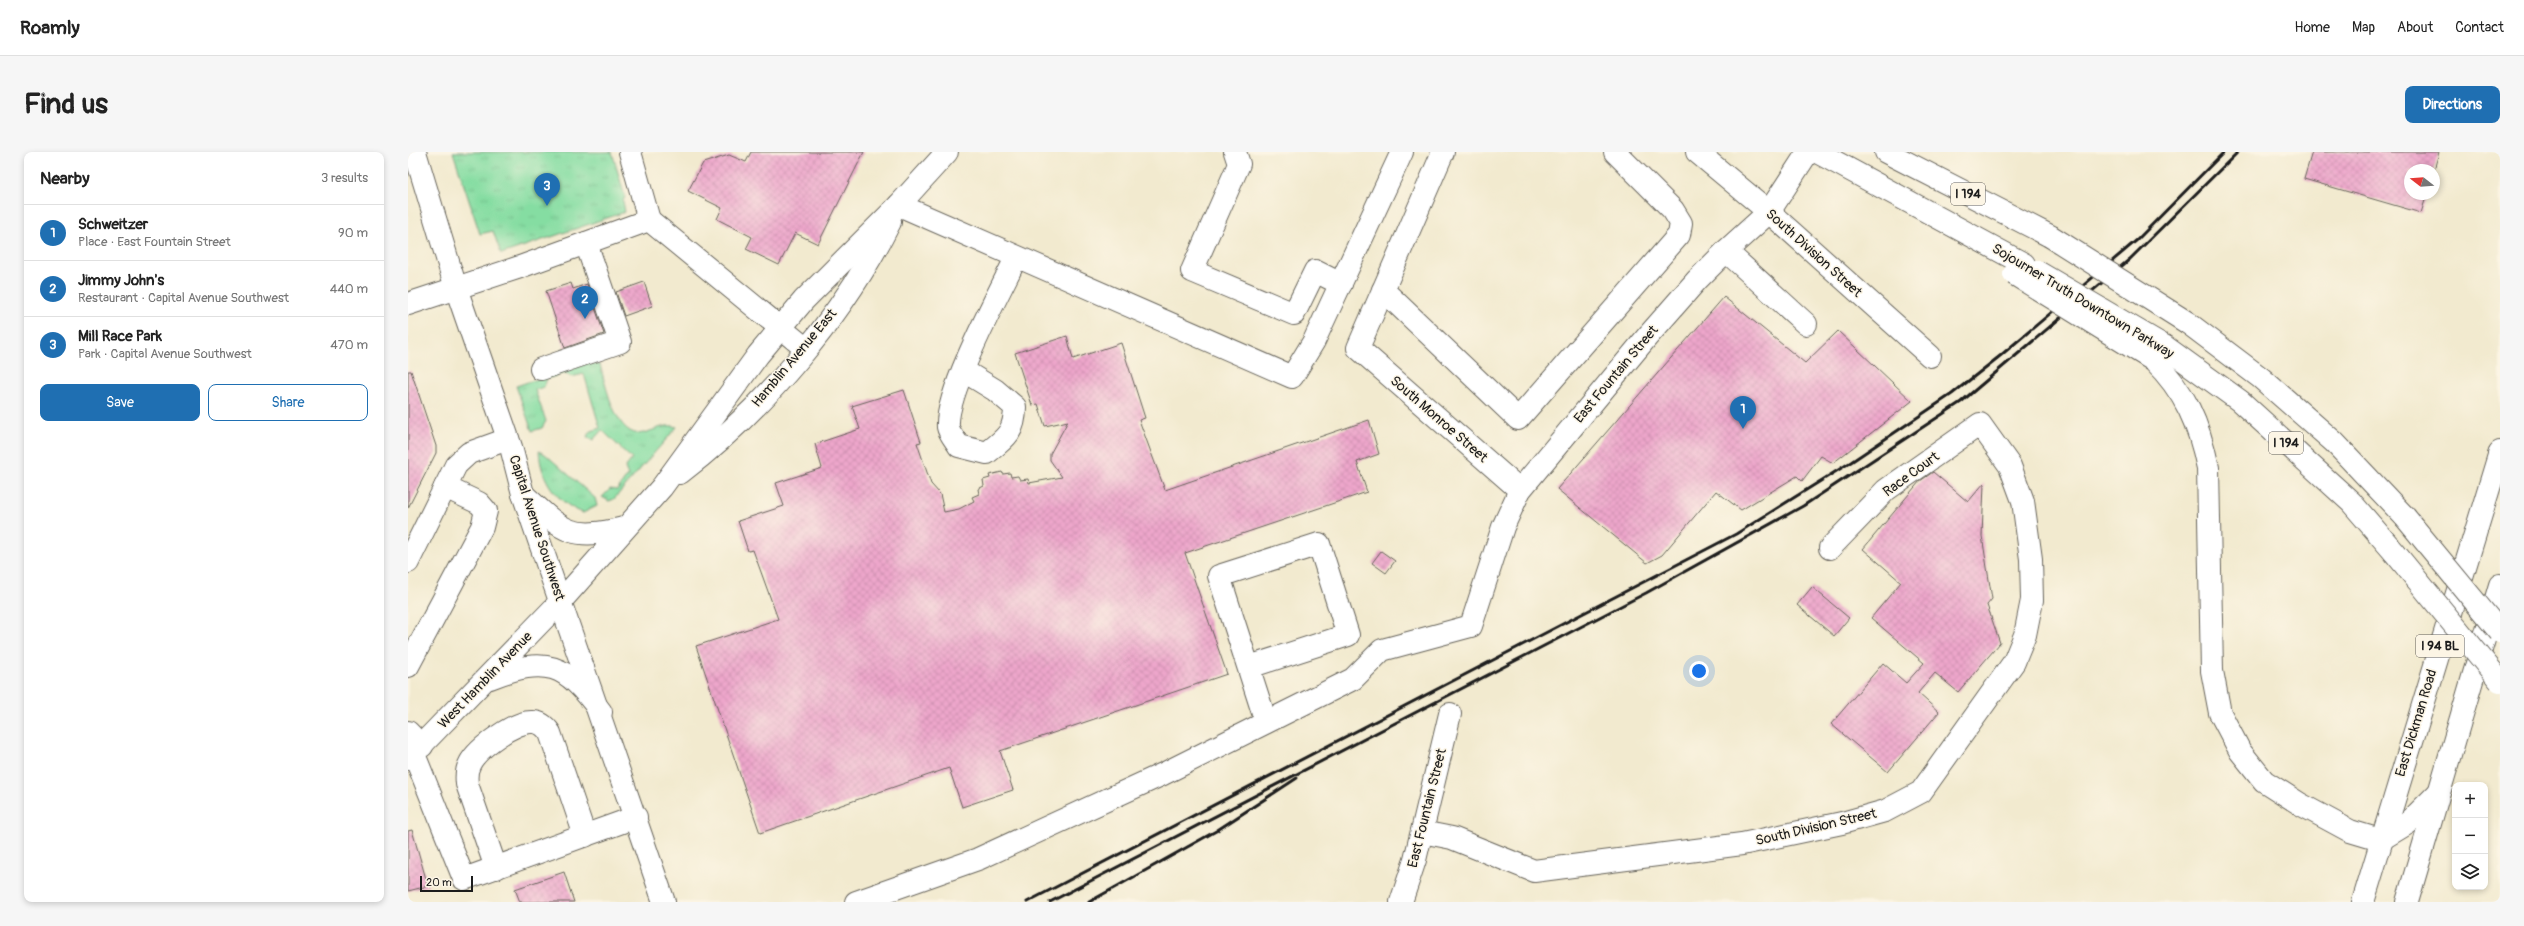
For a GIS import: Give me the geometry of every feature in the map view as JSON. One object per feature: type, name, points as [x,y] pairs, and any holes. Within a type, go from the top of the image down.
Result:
[{"type":"main road","name":"Capital Avenue Southwest","points":[[415,152],[456,288],[508,438],[523,494],[601,712],[664,902]]},
{"type":"main road","points":[[630,152],[650,220],[806,348]]},
{"type":"main road","name":"Hamblin Avenue East","points":[[561,601],[624,528],[662,487],[780,328],[804,300],[899,205],[947,152]]},
{"type":"main road","points":[[1235,152],[1239,164],[1192,271],[1294,314],[1315,271],[1341,284]]},
{"type":"main road","points":[[899,205],[1016,258],[1292,377],[1314,341],[1402,152]]},
{"type":"main road","points":[[1443,152],[1383,290],[1518,419],[1679,235],[1681,223],[1673,210],[1615,152]]},
{"type":"main road","name":"South Division Street","points":[[1697,152],[1769,212],[1930,356]]},
{"type":"main road","name":"East Fountain Street","points":[[1266,722],[1353,679],[1382,650],[1471,626],[1503,527],[1520,490],[1647,337],[1726,251],[1769,212],[1808,152]]},
{"type":"main road","name":"Sojourner Truth Downtown Parkway","points":[[1817,152],[1990,245],[2019,269],[2246,406],[2351,502],[2500,681]]},
{"type":"main road","name":"I 194","points":[[1886,152],[2050,236],[2188,323],[2260,378],[2334,442],[2404,517],[2500,632]]},
{"type":"main road","name":"Hamblin Avenue East","points":[[662,487],[716,446],[806,348],[827,323],[875,251],[899,205]]},
{"type":"main road","points":[[408,304],[650,220]]},
{"type":"main road","points":[[541,369],[620,342],[586,243]]},
{"type":"main road","points":[[1726,251],[1806,324]]},
{"type":"main road","points":[[964,371],[1016,258]]},
{"type":"main road","name":"South Monroe Street","points":[[1383,290],[1358,348],[1520,490]]},
{"type":"main road","points":[[2158,353],[2169,377],[2193,415],[2201,436],[2208,468],[2212,671],[2220,713],[2240,751],[2264,781],[2300,804],[2350,831],[2380,840],[2408,823],[2438,794]]},
{"type":"main road","name":"South Division Street","points":[[1422,832],[1452,838],[1534,871],[1742,844],[1773,838],[1842,823],[1885,811],[1921,792],[2014,662],[2024,635],[2032,600],[2031,559],[2023,501],[2010,466],[1980,424]]},
{"type":"main road","name":"Race Court","points":[[1830,548],[1886,490],[1980,424]]},
{"type":"main road","points":[[408,562],[445,487],[462,458],[508,438]]},
{"type":"main road","name":"East Dickman Road","points":[[2363,902],[2380,840],[2500,454]]},
{"type":"main road","points":[[408,666],[482,527],[486,516],[486,511],[479,503],[445,487]]},
{"type":"main road","points":[[523,494],[566,530],[592,535],[624,528]]},
{"type":"main road","points":[[856,902],[978,859],[1163,774],[1266,722],[1219,576],[1319,544],[1348,635],[1249,667]]},
{"type":"main road","name":"I 94 BL","points":[[2407,902],[2500,585]]},
{"type":"main road","name":"West Hamblin Avenue","points":[[413,747],[485,680],[561,601]]},
{"type":"main road","points":[[485,680],[511,670],[534,665],[555,668],[570,677],[584,689],[601,712]]},
{"type":"main road","name":"East Fountain Street","points":[[1402,902],[1422,832],[1450,714]]},
{"type":"main road","points":[[496,868],[467,784],[466,772],[471,761],[482,748],[499,736],[523,723],[538,722],[546,727],[550,733],[585,836]]},
{"type":"main road","points":[[413,747],[464,879],[636,817]]},
{"type":"green space","points":[[453,152],[612,152],[625,197],[623,201],[625,212],[501,254],[493,231],[480,234]]},
{"type":"green space","points":[[588,362],[600,365],[609,397],[619,420],[626,428],[634,433],[644,433],[665,426],[677,427],[614,499],[609,501],[602,497],[610,489],[617,490],[628,475],[625,468],[632,459],[602,430],[593,440],[587,437],[589,432],[600,428],[584,374],[571,377],[565,373],[547,379],[544,387],[535,390],[546,421],[542,428],[532,431],[516,386]]},
{"type":"green space","points":[[539,451],[545,454],[595,498],[597,506],[583,513],[565,503],[552,489],[547,480],[540,462]]},
{"type":"building","points":[[751,152],[864,152],[818,244],[795,233],[779,265],[746,249],[752,237],[717,219],[722,208],[688,191],[703,163],[729,155],[746,162]]},
{"type":"building","points":[[2312,152],[2439,152],[2436,164],[2404,164],[2404,200],[2425,200],[2421,213],[2304,179]]},
{"type":"building","points":[[644,282],[652,306],[624,316],[616,292]]},
{"type":"building","points":[[571,283],[573,289],[587,284],[604,334],[565,348],[546,291]]},
{"type":"building","points":[[1724,297],[1805,363],[1838,331],[1912,401],[1833,463],[1821,456],[1802,481],[1797,476],[1741,510],[1716,491],[1662,555],[1647,563],[1557,489]]},
{"type":"building","points":[[1067,336],[1073,359],[1121,343],[1145,418],[1139,420],[1165,490],[1369,420],[1379,454],[1357,462],[1367,492],[1185,553],[1227,674],[1000,751],[1013,790],[962,807],[949,768],[760,833],[696,646],[778,619],[753,550],[748,551],[738,521],[784,506],[776,483],[822,468],[815,444],[860,429],[852,406],[904,390],[921,442],[917,443],[931,484],[940,494],[944,512],[959,509],[974,501],[972,497],[979,494],[978,489],[984,486],[983,480],[990,478],[989,475],[1002,472],[1003,474],[1010,473],[1011,477],[1018,476],[1020,480],[1028,479],[1029,483],[1062,477],[1050,460],[1050,454],[1068,421],[1045,426],[1038,404],[1032,405],[1015,353]]},
{"type":"building","points":[[408,371],[411,371],[436,446],[436,453],[408,508]]},
{"type":"building","points":[[1933,472],[1968,502],[1984,483],[1982,536],[1992,599],[1987,605],[2000,643],[1958,692],[1935,673],[1918,693],[1939,712],[1888,772],[1831,724],[1883,663],[1906,683],[1924,663],[1871,618],[1901,582],[1863,549],[1920,481]]},
{"type":"building","points":[[1381,551],[1395,561],[1386,573],[1372,563]]},
{"type":"building","points":[[1812,587],[1849,618],[1834,636],[1797,605]]},
{"type":"building","points":[[412,830],[428,886],[408,891],[408,831]]},
{"type":"building","points":[[564,872],[574,902],[520,902],[515,889]]},
{"type":"railway","points":[[1027,902],[1736,534],[1851,462],[1952,394],[2000,356],[2137,240],[2224,152]]},
{"type":"railway","points":[[1050,902],[1646,593],[1803,506],[1961,402],[2130,259],[2238,152]]},
{"type":"railway","points":[[1089,902],[1216,831],[1297,778]]},
{"type":"place","name":"Mill Race Park","points":[[547,206]]},
{"type":"place","name":"Jimmy John's","points":[[585,319]]},
{"type":"place","name":"Schweitzer","points":[[1743,429]]}]
